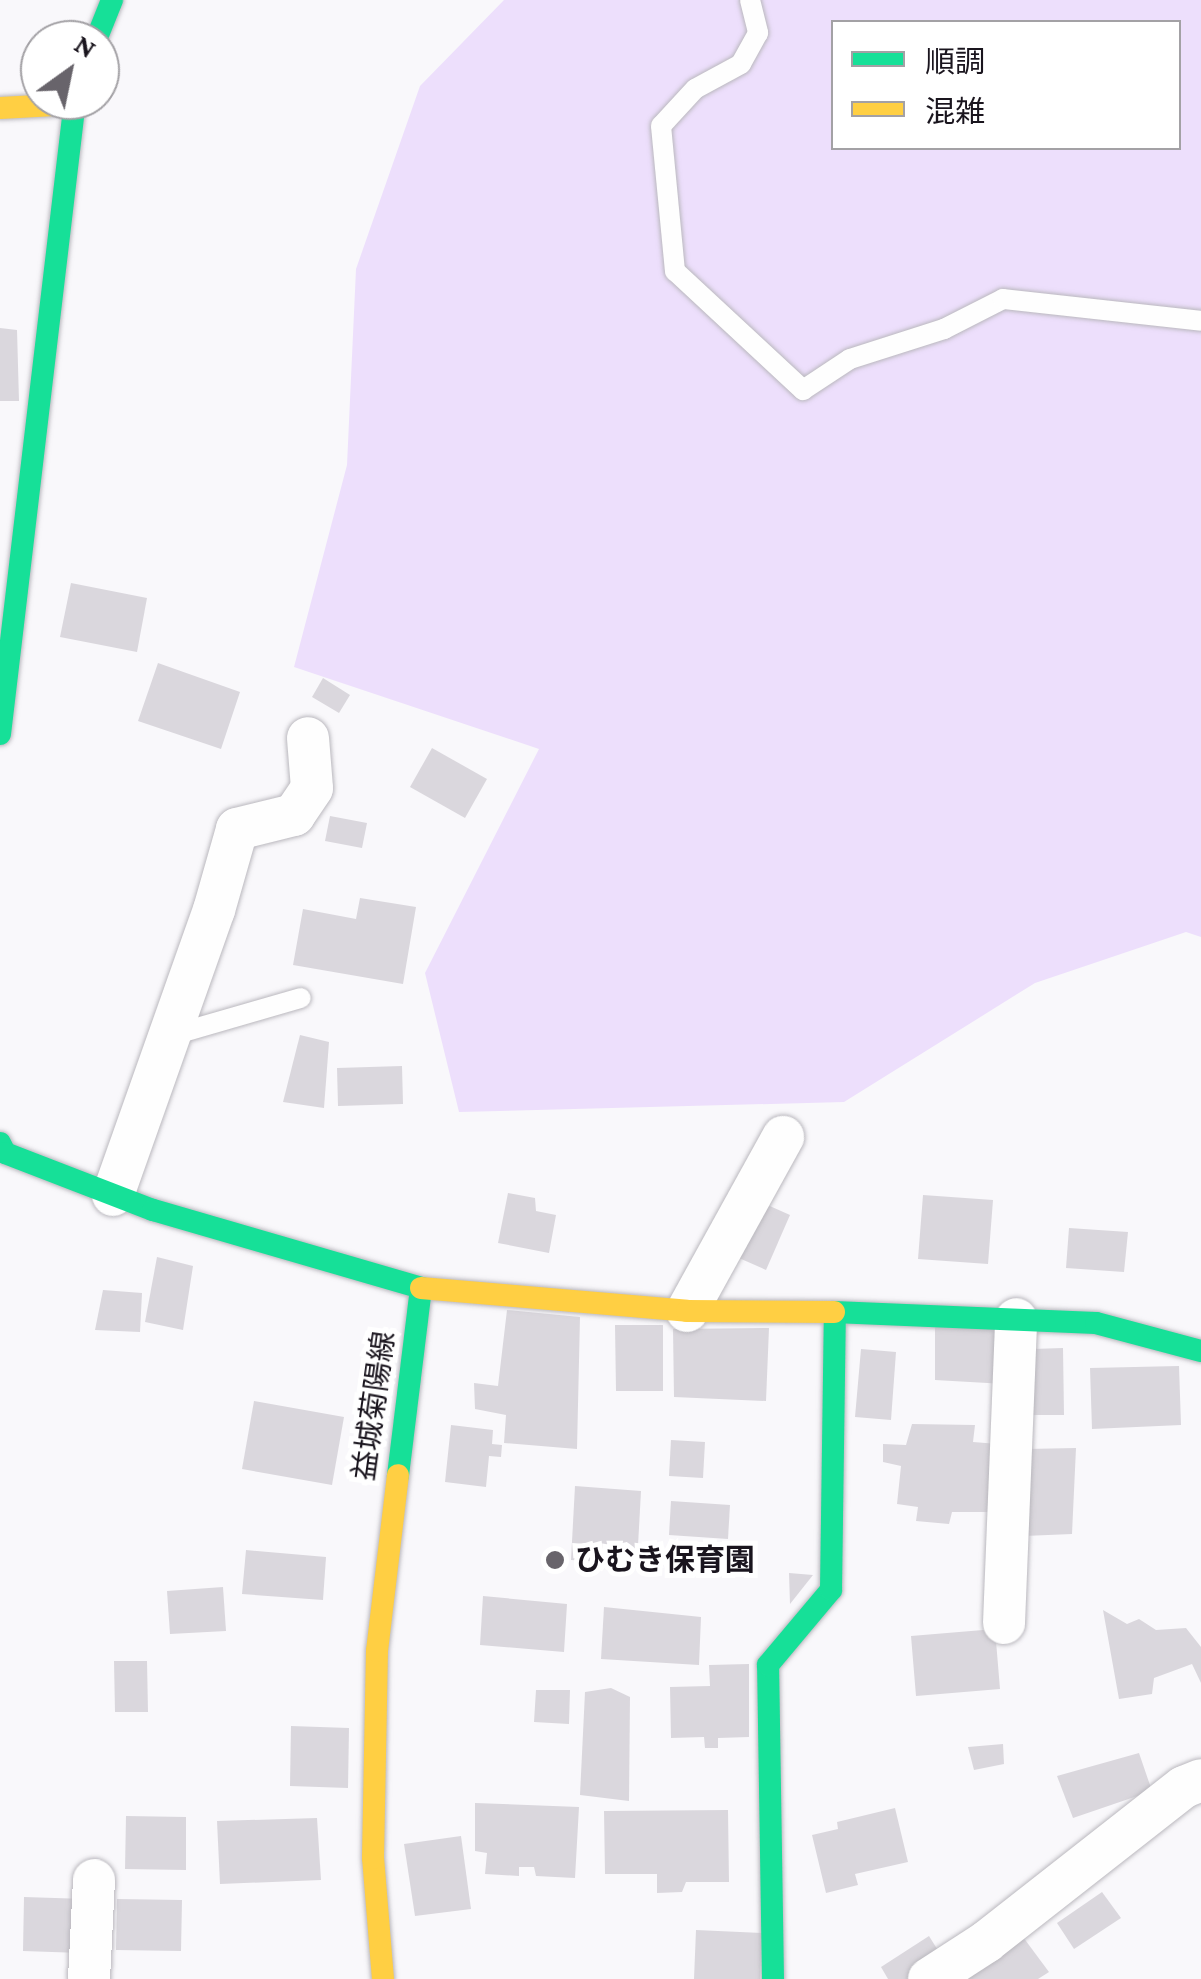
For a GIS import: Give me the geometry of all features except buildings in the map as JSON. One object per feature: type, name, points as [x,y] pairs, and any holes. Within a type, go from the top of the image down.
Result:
[{"type":"main road","points":[[0,734],[72,120]]},
{"type":"main road","points":[[1,1158],[152,1210],[420,1288],[687,1311],[835,1312],[1096,1323],[1201,1351]]},
{"type":"main road","name":"益城菊陽線","points":[[383,1979],[372,1858],[377,1652],[420,1288]]},
{"type":"main road","points":[[772,1979],[768,1665],[831,1590],[835,1312]]},
{"type":"street","points":[[113,1194],[214,910],[237,829],[294,815],[312,788],[308,738]]},
{"type":"street","points":[[687,1311],[783,1138]]},
{"type":"street","points":[[1004,1623],[1016,1319]]},
{"type":"street","points":[[930,1979],[986,1942],[1184,1787],[1201,1780]]},
{"type":"street","points":[[89,1979],[94,1880]]},
{"type":"lane","points":[[750,0],[758,33],[741,64],[695,90],[661,126],[675,271],[803,390],[850,359],[944,329],[1003,300],[1201,321]]},
{"type":"lane","points":[[169,1036],[301,998]]},
{"type":"shaded area","points":[[504,0],[1201,0],[1201,937],[1186,932],[1035,983],[844,1102],[459,1112],[425,973],[539,749],[294,667],[347,465],[356,269],[420,86]]},
{"type":"traffic: fast","points":[[104,20],[112,0]]},
{"type":"traffic: fast","points":[[0,734],[73,120]]},
{"type":"traffic: fast","points":[[0,1143],[5,1153],[153,1210],[421,1288],[398,1475]]},
{"type":"traffic: fast","points":[[834,1312],[1096,1323],[1201,1351]]},
{"type":"traffic: fast","points":[[773,1979],[768,1665],[831,1590],[835,1312]]},
{"type":"traffic: slow","points":[[0,108],[20,107]]},
{"type":"traffic: slow","points":[[421,1288],[687,1311],[834,1312]]},
{"type":"traffic: slow","points":[[383,1979],[373,1858],[377,1651],[398,1475]]},
{"type":"place","name":"ひむき保育園","points":[[555,1560]]}]
